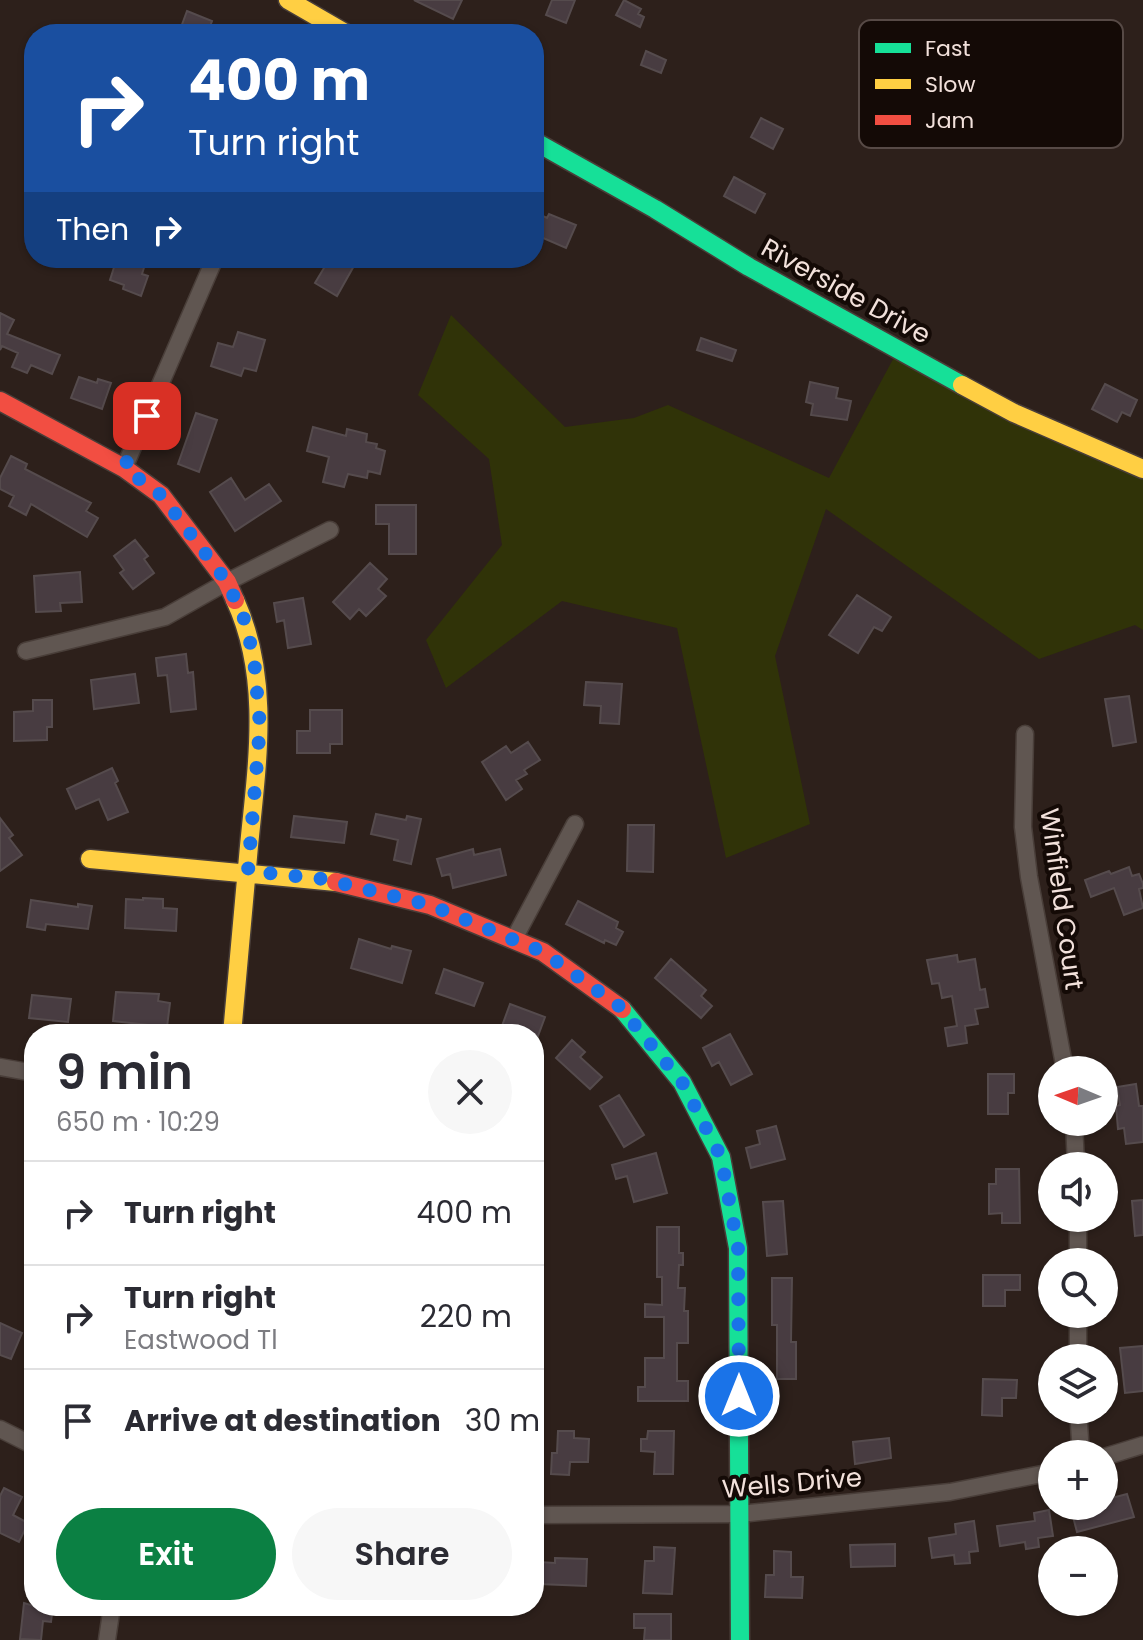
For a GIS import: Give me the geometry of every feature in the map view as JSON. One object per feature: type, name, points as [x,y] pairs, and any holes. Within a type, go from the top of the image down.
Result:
[{"type":"street","points":[[288,0],[326,24]]},
{"type":"street","name":"Riverside Drive","points":[[544,147],[655,209],[749,267],[1014,413],[1143,469]]},
{"type":"street","points":[[124,468],[211,268]]},
{"type":"street","points":[[0,401],[124,468],[161,495],[227,582],[245,621],[254,659],[260,726],[233,1024]]},
{"type":"street","points":[[26,651],[165,617],[330,530]]},
{"type":"street","name":"Winfield Court","points":[[1025,734],[1024,839],[1062,1056]]},
{"type":"street","points":[[514,939],[575,824]]},
{"type":"street","points":[[90,859],[324,879],[430,905],[543,952],[619,1006],[682,1082],[721,1157],[738,1248],[740,1640]]},
{"type":"street","points":[[0,1067],[24,1071]]},
{"type":"street","points":[[0,1429],[24,1441]]},
{"type":"street","points":[[1118,1453],[1143,1445]]},
{"type":"street","name":"Wells Drive","points":[[544,1515],[740,1514],[950,1492],[1038,1475]]},
{"type":"street","points":[[107,1640],[111,1616]]},
{"type":"green space","points":[[451,315],[565,427],[634,418],[668,405],[829,478],[898,350],[1143,469],[1143,630],[1135,625],[1039,659],[826,509],[775,656],[810,824],[726,858],[677,628],[562,601],[446,688],[426,640],[502,545],[489,459],[418,395]]},
{"type":"building","points":[[414,0],[462,0],[453,19]]},
{"type":"building","points":[[552,0],[575,0],[566,23],[546,15]]},
{"type":"building","points":[[624,0],[641,9],[638,14],[644,17],[640,27],[616,15]]},
{"type":"building","points":[[187,11],[212,21],[211,24],[182,24]]},
{"type":"building","points":[[646,51],[666,60],[661,73],[641,65]]},
{"type":"building","points":[[761,118],[783,129],[773,149],[751,137]]},
{"type":"building","points":[[734,177],[765,194],[755,213],[724,196]]},
{"type":"building","points":[[549,214],[576,225],[566,248],[544,238],[544,217],[547,218]]},
{"type":"building","points":[[114,268],[144,268],[142,274],[148,276],[141,296],[110,280]]},
{"type":"building","points":[[324,268],[353,268],[337,296],[315,283]]},
{"type":"building","points":[[0,313],[14,320],[7,334],[60,355],[52,374],[31,365],[27,373],[12,367],[18,353],[2,346],[0,350]]},
{"type":"building","points":[[238,332],[265,340],[256,371],[244,368],[241,376],[211,366],[218,343],[233,347]]},
{"type":"building","points":[[701,338],[736,350],[732,361],[697,350]]},
{"type":"building","points":[[79,377],[97,383],[98,379],[111,383],[102,409],[71,398]]},
{"type":"building","points":[[810,382],[838,388],[836,398],[851,401],[847,420],[811,415],[813,404],[806,402]]},
{"type":"building","points":[[1105,384],[1137,400],[1130,416],[1122,412],[1117,422],[1092,409]]},
{"type":"building","points":[[196,413],[217,420],[199,472],[178,464]]},
{"type":"building","points":[[313,427],[346,436],[347,429],[367,434],[366,442],[377,444],[376,448],[385,451],[380,474],[368,471],[367,478],[348,474],[344,487],[323,482],[329,457],[307,451]]},
{"type":"building","points":[[11,456],[27,464],[25,469],[91,503],[86,511],[98,518],[87,537],[31,504],[26,515],[9,506],[14,496],[0,489],[0,478]]},
{"type":"building","points":[[231,478],[245,500],[269,484],[281,501],[235,531],[210,492]]},
{"type":"building","points":[[376,505],[416,505],[416,554],[389,554],[389,524],[376,524]]},
{"type":"building","points":[[135,540],[148,556],[144,559],[154,573],[133,589],[120,573],[124,570],[114,556]]},
{"type":"building","points":[[370,563],[387,579],[378,589],[386,596],[366,616],[359,609],[350,619],[333,602]]},
{"type":"building","points":[[80,572],[82,602],[60,603],[61,611],[36,612],[34,576]]},
{"type":"building","points":[[857,595],[891,617],[882,631],[874,627],[858,653],[829,635]]},
{"type":"building","points":[[303,598],[311,644],[288,648],[284,620],[277,622],[274,603]]},
{"type":"building","points":[[186,654],[188,673],[193,672],[196,709],[171,712],[167,675],[158,676],[156,658]]},
{"type":"building","points":[[135,674],[139,703],[94,709],[91,680]]},
{"type":"building","points":[[586,682],[622,684],[619,724],[600,723],[601,706],[584,705]]},
{"type":"building","points":[[1129,696],[1136,742],[1113,746],[1105,699]]},
{"type":"building","points":[[33,700],[52,700],[52,727],[47,727],[47,740],[14,741],[14,712],[33,711]]},
{"type":"building","points":[[310,710],[342,710],[342,744],[330,744],[330,753],[297,753],[297,731],[310,731]]},
{"type":"building","points":[[528,742],[540,760],[524,770],[527,774],[516,780],[522,789],[506,800],[482,762],[506,746],[511,753]]},
{"type":"building","points":[[112,768],[128,812],[108,820],[99,799],[76,809],[67,789]]},
{"type":"building","points":[[376,814],[406,820],[407,816],[421,819],[411,864],[394,860],[398,840],[371,834]]},
{"type":"building","points":[[294,816],[347,822],[344,843],[291,837]]},
{"type":"building","points":[[0,818],[13,835],[9,838],[22,855],[0,871]]},
{"type":"building","points":[[628,825],[654,825],[653,872],[627,871]]},
{"type":"building","points":[[473,849],[474,855],[500,849],[506,875],[453,888],[450,874],[442,876],[437,859]]},
{"type":"building","points":[[1129,867],[1132,876],[1139,874],[1143,884],[1143,888],[1139,889],[1143,908],[1124,915],[1114,888],[1091,897],[1085,880]]},
{"type":"building","points":[[126,899],[163,899],[163,908],[177,909],[176,931],[125,928]]},
{"type":"building","points":[[31,900],[92,906],[88,929],[46,924],[45,930],[27,927]]},
{"type":"building","points":[[578,901],[618,922],[616,928],[623,932],[616,945],[605,940],[604,943],[566,924]]},
{"type":"building","points":[[359,939],[391,949],[392,946],[411,951],[402,983],[351,968]]},
{"type":"building","points":[[957,955],[958,962],[975,959],[980,990],[985,989],[988,1007],[975,1009],[978,1024],[965,1026],[967,1043],[948,1046],[945,1028],[957,1026],[952,996],[942,998],[939,983],[932,984],[927,960]]},
{"type":"building","points":[[671,959],[706,990],[701,996],[712,1006],[701,1018],[655,978]]},
{"type":"building","points":[[444,969],[483,983],[474,1006],[436,993]]},
{"type":"building","points":[[116,992],[159,994],[158,1001],[170,1003],[167,1024],[113,1021]]},
{"type":"building","points":[[32,995],[71,999],[68,1022],[29,1018]]},
{"type":"building","points":[[510,1004],[545,1017],[542,1024],[503,1024]]},
{"type":"building","points":[[730,1034],[752,1074],[731,1085],[719,1062],[712,1066],[703,1048]]},
{"type":"building","points":[[572,1040],[585,1052],[580,1057],[602,1077],[590,1089],[556,1058]]},
{"type":"building","points":[[988,1074],[1014,1074],[1014,1093],[1008,1093],[1008,1114],[988,1114]]},
{"type":"building","points":[[1136,1084],[1139,1106],[1143,1106],[1143,1142],[1126,1144],[1124,1128],[1118,1129],[1118,1087]]},
{"type":"building","points":[[619,1095],[644,1135],[624,1147],[600,1106]]},
{"type":"building","points":[[776,1126],[785,1159],[751,1168],[746,1148],[760,1144],[757,1131]]},
{"type":"building","points":[[656,1153],[667,1193],[634,1202],[627,1176],[616,1179],[612,1165]]},
{"type":"building","points":[[996,1169],[1019,1169],[1020,1223],[1002,1223],[1002,1213],[989,1214],[989,1184],[996,1184]]},
{"type":"building","points":[[1143,1200],[1143,1235],[1135,1236],[1132,1201]]},
{"type":"building","points":[[783,1201],[787,1254],[767,1256],[763,1202]]},
{"type":"building","points":[[657,1227],[679,1227],[679,1253],[683,1253],[683,1265],[679,1265],[678,1288],[685,1288],[688,1343],[677,1343],[677,1381],[688,1381],[688,1401],[638,1401],[638,1387],[645,1387],[645,1358],[664,1358],[664,1317],[645,1317],[645,1304],[662,1305],[662,1277],[657,1277]]},
{"type":"building","points":[[983,1275],[1020,1275],[1020,1290],[1005,1290],[1005,1306],[983,1306]]},
{"type":"building","points":[[772,1278],[792,1278],[791,1342],[796,1342],[796,1379],[777,1379],[777,1325],[772,1325]]},
{"type":"building","points":[[0,1323],[22,1333],[11,1359],[0,1355]]},
{"type":"building","points":[[1143,1346],[1143,1391],[1125,1393],[1120,1348]]},
{"type":"building","points":[[983,1379],[1017,1380],[1016,1398],[1002,1398],[1002,1416],[982,1415]]},
{"type":"building","points":[[558,1431],[574,1431],[574,1438],[589,1439],[588,1462],[570,1462],[569,1475],[551,1474],[552,1453],[557,1453]]},
{"type":"building","points":[[648,1431],[674,1431],[673,1474],[654,1474],[655,1452],[641,1451],[641,1439],[647,1439]]},
{"type":"building","points":[[889,1438],[891,1458],[855,1464],[853,1442]]},
{"type":"building","points":[[4,1488],[22,1497],[13,1515],[24,1521],[24,1531],[19,1542],[0,1533],[0,1496]]},
{"type":"building","points":[[1127,1494],[1134,1517],[1077,1532],[1074,1520],[1118,1520],[1118,1496]]},
{"type":"building","points":[[1038,1512],[1038,1520],[1051,1520],[1053,1536],[1038,1536],[1038,1547],[1026,1549],[1025,1542],[1000,1546],[997,1526],[1035,1521],[1034,1513]]},
{"type":"building","points":[[974,1521],[978,1551],[969,1552],[970,1563],[955,1564],[954,1555],[932,1558],[929,1538],[956,1534],[955,1524]]},
{"type":"building","points":[[895,1544],[895,1566],[851,1567],[850,1545]]},
{"type":"building","points":[[654,1547],[675,1548],[672,1594],[643,1593],[645,1561],[654,1561]]},
{"type":"building","points":[[774,1551],[791,1552],[791,1577],[803,1577],[802,1598],[765,1597],[766,1575],[774,1575]]},
{"type":"building","points":[[555,1558],[587,1559],[586,1586],[544,1584],[544,1562],[555,1563]]},
{"type":"building","points":[[24,1603],[24,1616],[52,1616],[51,1622],[43,1621],[41,1640],[20,1639]]},
{"type":"building","points":[[634,1614],[671,1614],[671,1640],[644,1640],[645,1628],[634,1628]]},
{"type":"traffic: fast","points":[[544,147],[655,209],[749,267],[962,385]]},
{"type":"traffic: fast","points":[[622,1009],[682,1082],[721,1157],[738,1248],[740,1640]]},
{"type":"traffic: slow","points":[[288,0],[330,24]]},
{"type":"traffic: slow","points":[[962,385],[1014,413],[1143,469]]},
{"type":"traffic: slow","points":[[233,1024],[258,753],[254,660],[235,600]]},
{"type":"traffic: slow","points":[[90,859],[336,882]]},
{"type":"traffic: jam","points":[[0,401],[124,468],[161,495],[227,582],[235,600]]},
{"type":"traffic: jam","points":[[336,882],[430,905],[543,952],[622,1009]]},
{"type":"route","points":[[147,416],[124,468],[161,495],[227,582],[245,621],[254,659],[260,726],[248,871],[324,879],[430,905],[543,952],[619,1006],[682,1082],[721,1157],[738,1248],[739,1396]]}]
